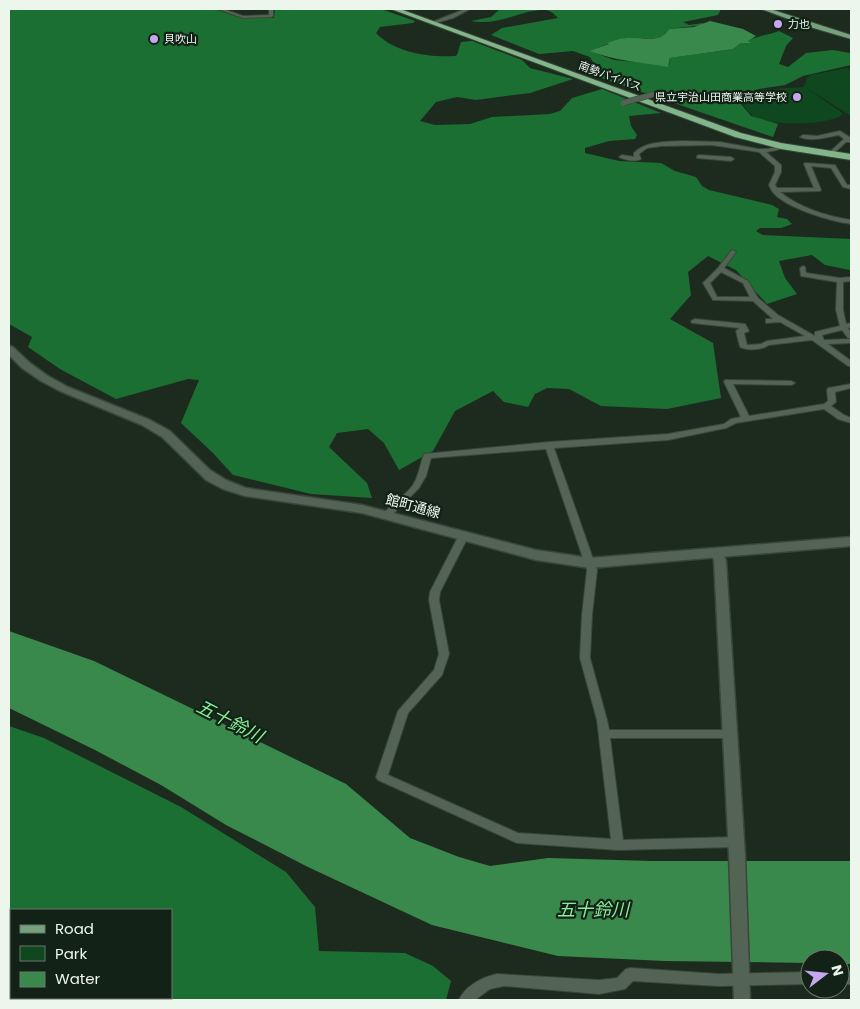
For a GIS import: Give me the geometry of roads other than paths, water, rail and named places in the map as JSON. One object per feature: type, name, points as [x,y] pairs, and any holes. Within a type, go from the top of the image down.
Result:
[{"type":"highway","name":"南勢バイパス","points":[[394,9],[721,125],[788,143],[851,155]]},
{"type":"highway","name":"南勢バイパス","points":[[403,9],[710,125],[781,146],[851,155]]},
{"type":"main road","points":[[764,9],[851,37]]},
{"type":"main road","name":"館町通線","points":[[9,349],[30,371],[45,381],[72,394],[129,415],[162,432],[179,446],[202,471],[228,487],[261,495],[388,514],[536,555],[590,563],[851,542]]},
{"type":"street","points":[[221,9],[243,17],[271,16],[270,9]]},
{"type":"street","points":[[434,22],[468,9]]},
{"type":"street","points":[[623,103],[658,93]]},
{"type":"street","points":[[803,137],[814,139],[818,136],[840,133],[850,140]]},
{"type":"street","points":[[834,151],[844,141],[850,140]]},
{"type":"street","points":[[622,157],[638,158],[636,154],[643,147],[669,145],[713,144],[760,150],[776,149],[781,146]]},
{"type":"street","points":[[721,163],[731,159],[743,149]]},
{"type":"street","points":[[760,150],[778,164],[778,172],[772,185],[774,190],[811,213],[851,222]]},
{"type":"street","points":[[699,157],[731,159]]},
{"type":"street","points":[[774,190],[818,190],[807,164],[833,166],[845,186],[851,187]]},
{"type":"street","points":[[733,252],[706,284],[715,299],[755,299]]},
{"type":"street","points":[[803,268],[803,275],[840,280],[851,279]]},
{"type":"street","points":[[720,269],[746,282],[755,299],[775,318],[810,338],[821,342],[851,364]]},
{"type":"street","points":[[840,280],[838,311],[848,326]]},
{"type":"street","points":[[769,321],[781,320]]},
{"type":"street","points":[[695,321],[742,326],[745,331],[740,331],[744,347],[810,338]]},
{"type":"street","points":[[848,326],[846,332],[851,336]]},
{"type":"street","points":[[821,342],[818,334],[848,326]]},
{"type":"street","points":[[821,342],[851,341]]},
{"type":"street","points":[[746,419],[728,382],[792,383]]},
{"type":"street","points":[[388,514],[392,508],[404,500],[422,479],[427,456],[668,437],[726,426],[734,421],[826,406],[832,402],[831,390],[851,386]]},
{"type":"street","points":[[826,406],[841,417],[851,421]]},
{"type":"street","points":[[549,445],[592,570],[585,658],[604,734],[618,845]]},
{"type":"street","points":[[464,535],[435,592],[434,600],[444,654],[438,672],[403,711],[382,776],[517,838],[618,845],[736,849]]},
{"type":"street","points":[[718,553],[730,734],[742,1000]]},
{"type":"street","points":[[604,734],[730,734]]},
{"type":"street","points":[[466,1000],[489,981],[504,980],[600,987],[620,984],[631,974],[741,972],[800,977]]},
{"type":"water","points":[[710,21],[743,29],[756,36],[748,41],[751,43],[741,43],[733,49],[670,58],[668,67],[619,59],[589,51],[620,39],[661,37],[669,29],[694,27]]},
{"type":"water","name":"五十鈴川","points":[[9,631],[94,661],[195,710],[346,784],[410,838],[459,857],[490,866],[548,858],[651,861],[851,861],[851,964],[850,949],[800,949],[800,963],[665,961],[558,956],[432,925],[308,867],[226,825],[161,785],[9,708]]},
{"type":"place","name":"力也","points":[[778,24]]},
{"type":"place","name":"貝吹山","points":[[154,39]]},
{"type":"place","name":"県立宇治山田商業高等学校","points":[[797,97]]}]
